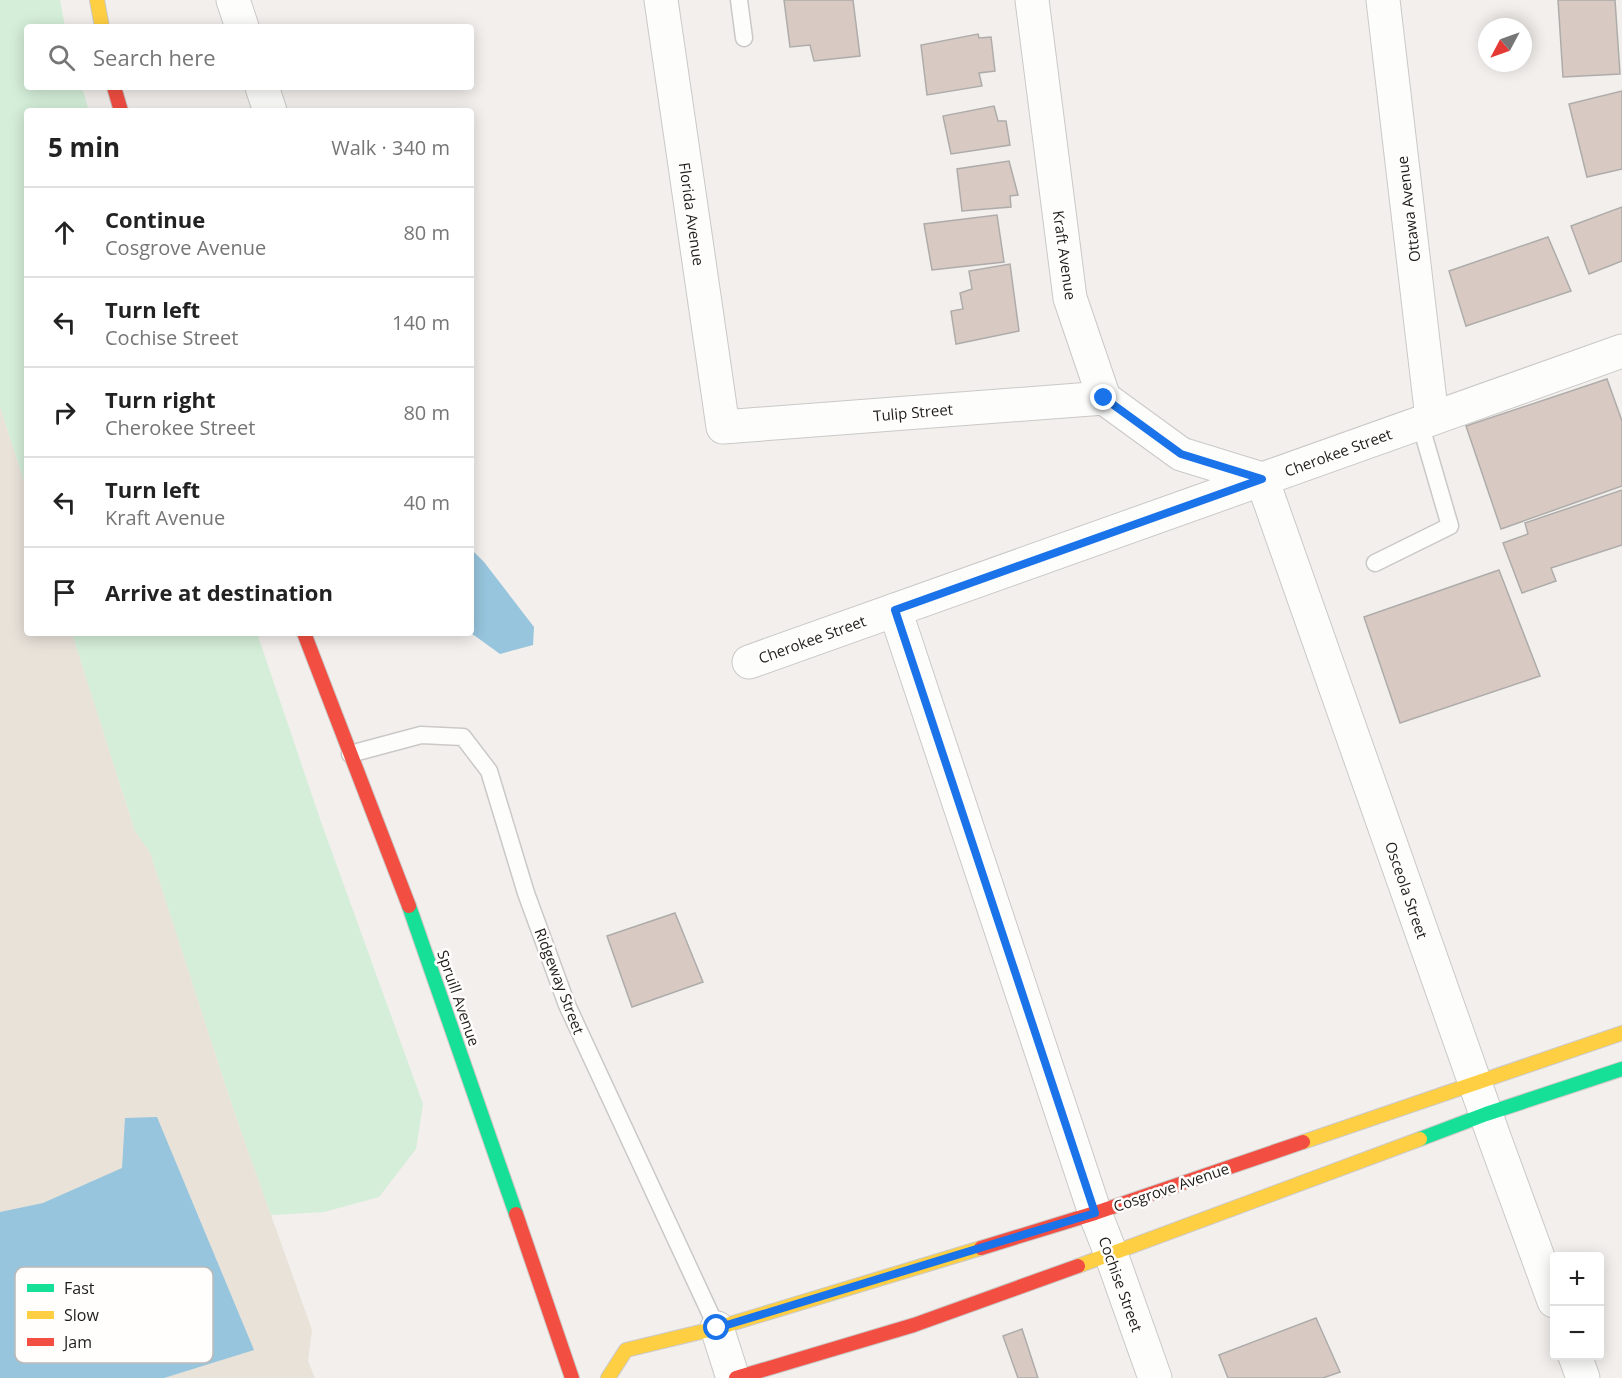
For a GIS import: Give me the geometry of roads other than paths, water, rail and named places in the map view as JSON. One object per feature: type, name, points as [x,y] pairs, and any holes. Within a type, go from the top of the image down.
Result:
[{"type":"street","points":[[97,0],[101,24]]},
{"type":"street","points":[[233,0],[241,24]]},
{"type":"street","name":"Florida Avenue","points":[[662,0],[723,428]]},
{"type":"street","name":"Kraft Avenue","points":[[1032,0],[1070,298],[1104,398]]},
{"type":"street","name":"Ottawa Avenue","points":[[1383,0],[1426,421]]},
{"type":"street","points":[[115,90],[120,108]]},
{"type":"street","points":[[263,90],[269,108]]},
{"type":"street","name":"Cherokee Street","points":[[749,662],[1622,351]]},
{"type":"street","points":[[1104,398],[1181,454],[1262,479]]},
{"type":"street","name":"Tulip Street","points":[[723,428],[1104,398]]},
{"type":"street","name":"Osceola Street","points":[[1262,479],[1550,1289]]},
{"type":"street","name":"Cochise Street","points":[[895,610],[1095,1213],[1155,1378]]},
{"type":"street","name":"Spruill Avenue","points":[[305,636],[416,924],[572,1378]]},
{"type":"street","name":"Cosgrove Avenue","points":[[609,1378],[626,1350],[717,1328],[1095,1213],[1622,1033]]},
{"type":"street","points":[[717,1328],[734,1378],[914,1325],[1486,1114],[1622,1069]]},
{"type":"street","points":[[1576,1360],[1583,1378]]},
{"type":"lane","points":[[739,0],[744,38]]},
{"type":"lane","points":[[1375,563],[1450,526],[1426,421]]},
{"type":"lane","name":"Ridgeway Street","points":[[350,754],[421,735],[463,737],[489,771],[526,893],[567,1005],[717,1328]]},
{"type":"water","points":[[474,552],[534,627],[533,645],[500,654],[474,635]]},
{"type":"water","points":[[157,1117],[254,1350],[213,1363],[213,1267],[15,1267],[15,1363],[212,1363],[164,1378],[0,1378],[0,1212],[43,1203],[122,1168],[125,1118]]}]
